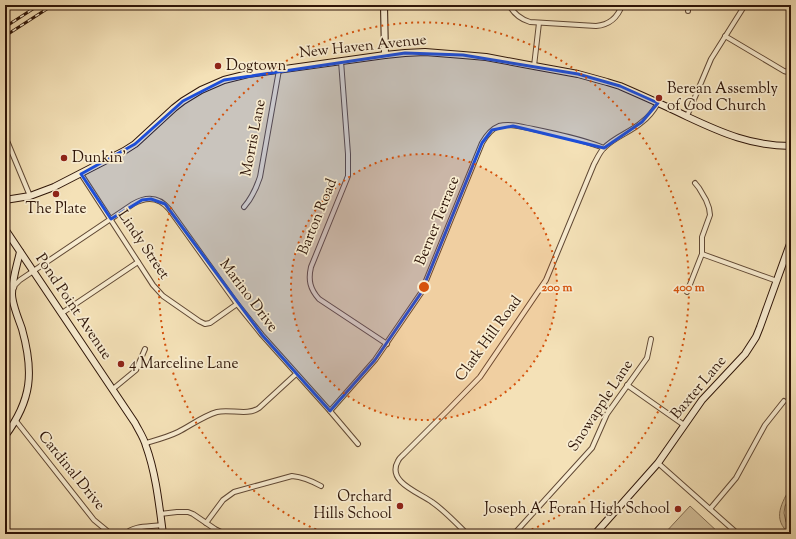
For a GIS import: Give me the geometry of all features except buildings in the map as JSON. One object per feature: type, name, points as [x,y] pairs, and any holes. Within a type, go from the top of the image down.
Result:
[{"type":"main road","points":[[384,5],[385,55]]},
{"type":"main road","name":"New Haven Avenue","points":[[5,200],[30,196],[54,187],[124,151],[135,144],[183,101],[201,90],[224,80],[248,74],[405,53],[439,53],[486,57],[578,74],[620,86],[725,134],[768,145],[791,146]]},
{"type":"main road","name":"Pond Point Avenue","points":[[5,229],[113,389],[146,443],[155,476],[163,534]]},
{"type":"main road","name":"Baxter Lane","points":[[595,534],[658,463],[702,400],[745,354],[756,337],[791,241]]},
{"type":"main road","points":[[5,436],[16,421],[25,400],[29,384],[27,349],[12,291],[20,252]]},
{"type":"street","points":[[509,5],[514,13],[519,18],[524,20],[538,23],[599,26],[606,24],[615,18],[622,5]]},
{"type":"street","points":[[688,5],[688,11]]},
{"type":"street","points":[[687,116],[711,59],[745,5]]},
{"type":"street","points":[[534,66],[538,23]]},
{"type":"street","points":[[725,36],[784,71],[791,73]]},
{"type":"street","name":"Barton Road","points":[[341,62],[348,154],[348,176],[311,267],[309,280],[312,290],[319,298],[386,344]]},
{"type":"street","name":"Morris Lane","points":[[244,207],[251,200],[257,188],[260,177],[279,70]]},
{"type":"street","name":"Clark Hill Road","points":[[467,534],[433,502],[402,484],[396,475],[398,461],[480,377],[546,280],[594,164],[604,148],[642,122],[654,110],[658,103]]},
{"type":"street","name":"Berner Terrace","points":[[330,410],[375,360],[421,293],[482,143],[492,130],[502,126],[513,126],[573,138],[604,148]]},
{"type":"street","points":[[5,136],[30,196]]},
{"type":"street","name":"Lindy Street","points":[[81,174],[159,292],[203,323],[207,324],[213,322],[237,304]]},
{"type":"street","points":[[688,292],[702,254],[702,237],[710,213],[706,200],[699,188],[694,183]]},
{"type":"street","name":"Marino Drive","points":[[12,291],[17,283],[33,271],[133,204],[151,198],[162,202],[169,209],[237,304],[262,335],[330,410],[358,444]]},
{"type":"street","points":[[702,254],[777,281]]},
{"type":"street","points":[[62,313],[138,262]]},
{"type":"street","name":"Snowapple Lane","points":[[514,534],[592,448],[607,414],[647,358],[651,339]]},
{"type":"street","points":[[113,389],[136,370],[145,349]]},
{"type":"street","points":[[146,443],[176,433],[211,414],[225,411],[250,412],[255,410],[296,374]]},
{"type":"street","points":[[627,385],[684,425]]},
{"type":"street","points":[[710,509],[736,478],[765,425],[784,401]]},
{"type":"street","name":"Cardinal Drive","points":[[16,421],[94,520],[111,534]]},
{"type":"street","points":[[658,463],[738,534]]},
{"type":"street","points":[[206,523],[223,500],[234,492],[292,476],[307,479],[321,486]]},
{"type":"street","points":[[160,514],[188,512],[225,534]]},
{"type":"street","points":[[125,534],[135,528],[162,525]]},
{"type":"highlighted area","points":[[405,53],[463,55],[578,74],[620,86],[658,103],[642,122],[604,148],[513,126],[492,130],[482,143],[421,293],[375,360],[330,411],[262,335],[165,204],[151,199],[142,200],[111,219],[81,174],[135,144],[183,101],[224,80]]},
{"type":"shaded area","points":[[791,486],[791,495],[785,506],[784,513],[786,522],[791,529],[790,534],[781,523],[780,511]]},
{"type":"shaded area","points":[[690,506],[719,533],[664,534]]},
{"type":"railway","points":[[5,27],[39,5]]},
{"type":"railway","points":[[5,36],[53,5]]},
{"type":"place","name":"Dogtown","points":[[218,66]]},
{"type":"place","name":"Berean Assembly of God Church","points":[[659,98]]},
{"type":"place","name":"Dunkin'","points":[[64,158]]},
{"type":"place","name":"The Plate","points":[[56,194]]},
{"type":"place","name":"4 Marceline Lane","points":[[121,364]]},
{"type":"place","name":"Orchard Hills School","points":[[400,506]]},
{"type":"place","name":"Joseph A. Foran High School","points":[[678,509]]}]
